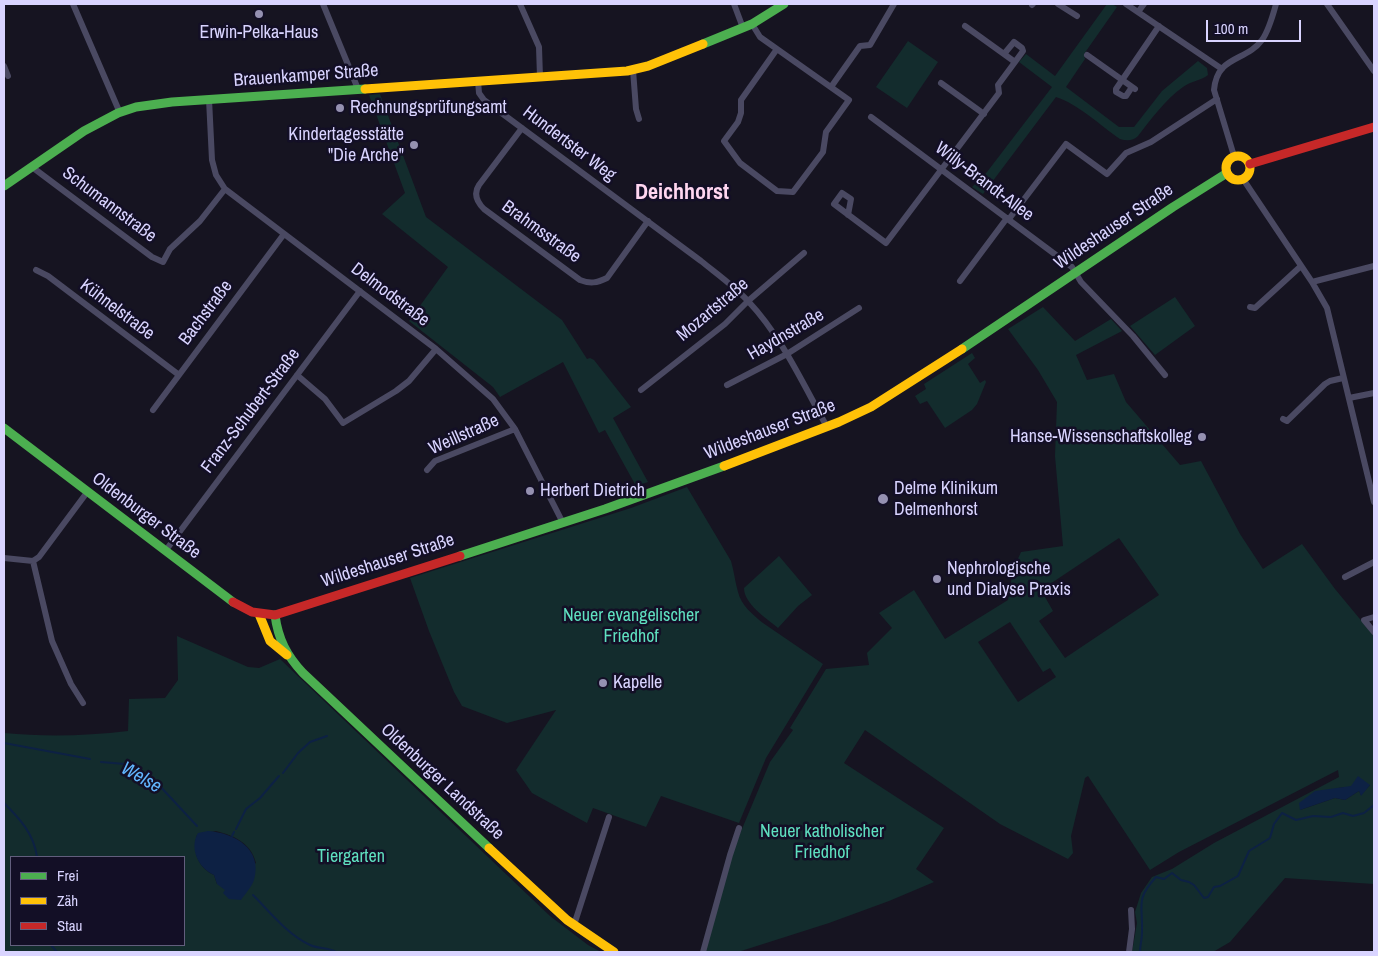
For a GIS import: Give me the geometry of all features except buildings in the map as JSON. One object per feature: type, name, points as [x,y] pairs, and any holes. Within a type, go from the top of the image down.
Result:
[{"type":"main road","name":"Brauenkamper Straße","points":[[4,186],[87,129],[120,113],[150,104],[632,70],[648,66],[743,28],[767,16],[784,4]]},
{"type":"main road","points":[[1250,164],[1374,127]]},
{"type":"main road","points":[[1234,156],[1242,156],[1250,164],[1249,173],[1242,179],[1231,178],[1227,173],[1226,164],[1234,156]]},
{"type":"main road","name":"Wildeshauser Straße","points":[[275,615],[348,593],[451,557],[564,523],[764,452],[871,407],[892,395],[1227,173]]},
{"type":"main road","name":"Oldenburger Straße","points":[[4,428],[243,609],[258,614],[275,615]]},
{"type":"main road","points":[[258,614],[270,641],[287,656]]},
{"type":"main road","name":"Oldenburger Landstraße","points":[[275,615],[276,629],[287,656],[536,892],[574,925],[614,952]]},
{"type":"street","points":[[73,4],[120,113]]},
{"type":"street","points":[[323,4],[358,89]]},
{"type":"street","points":[[520,4],[539,47],[540,77]]},
{"type":"street","points":[[734,4],[743,28]]},
{"type":"street","points":[[832,87],[860,46],[870,45],[894,4]]},
{"type":"street","points":[[1058,4],[1077,16]]},
{"type":"street","points":[[1126,4],[1222,69]]},
{"type":"street","points":[[1138,12],[1144,4]]},
{"type":"street","points":[[1234,156],[1214,90],[1215,80],[1222,69],[1234,58],[1250,51],[1262,40],[1272,19],[1276,4]]},
{"type":"street","points":[[1327,4],[1374,71]]},
{"type":"street","points":[[752,24],[760,37],[832,87],[849,100],[826,132],[823,152],[793,192],[777,190],[740,163],[724,141],[738,122],[741,113],[740,100],[777,49]]},
{"type":"street","points":[[965,26],[1015,62]]},
{"type":"street","points":[[1087,56],[1122,80],[1134,88],[1126,96],[1116,92],[1116,89],[1122,80],[1159,26]]},
{"type":"street","points":[[848,214],[886,243],[984,114],[999,93],[998,85],[1023,52],[1022,48],[1014,42],[1004,54]]},
{"type":"street","points":[[4,66],[8,76]]},
{"type":"street","points":[[632,70],[636,109],[639,119]]},
{"type":"street","name":"Hundertster Weg","points":[[478,81],[479,93],[484,100],[648,221],[721,277],[748,301],[773,332],[787,354],[826,427]]},
{"type":"street","points":[[941,83],[984,114]]},
{"type":"street","name":"Delmodstraße","points":[[209,99],[212,160],[216,175],[225,189],[436,348],[494,399],[515,429],[564,523]]},
{"type":"street","points":[[960,281],[1066,144],[1107,174],[1126,153],[1151,142],[1217,99]]},
{"type":"street","name":"Willy-Brandt-Allee","points":[[872,117],[1072,267],[1081,282],[1133,336],[1164,374]]},
{"type":"street","name":"Brahmsstraße","points":[[522,128],[479,185],[476,194],[477,198],[484,209],[580,280],[591,283],[606,278],[648,221]]},
{"type":"street","name":"Schumannstraße","points":[[32,167],[152,257],[163,262],[170,249],[200,221],[225,189]]},
{"type":"street","points":[[1242,179],[1312,282],[1327,308],[1374,502]]},
{"type":"street","name":"Bachstraße","points":[[153,410],[284,234]]},
{"type":"street","name":"Mozartstraße","points":[[640,390],[725,324],[748,301],[804,253]]},
{"type":"street","points":[[1250,307],[1255,308],[1301,266]]},
{"type":"street","points":[[1312,282],[1374,266]]},
{"type":"street","name":"Kühnelstraße","points":[[36,270],[48,276],[179,375]]},
{"type":"street","name":"Franz-Schubert-Straße","points":[[166,550],[360,291]]},
{"type":"street","name":"Haydnstraße","points":[[727,385],[787,354],[858,308]]},
{"type":"street","points":[[297,375],[325,399],[343,423],[403,386],[422,367],[436,348]]},
{"type":"street","points":[[1283,419],[1287,421],[1325,384],[1343,378]]},
{"type":"street","points":[[1349,398],[1374,393]]},
{"type":"street","name":"Weillstraße","points":[[427,470],[435,461],[515,429]]},
{"type":"street","points":[[4,558],[33,561],[88,491]]},
{"type":"street","points":[[33,561],[52,641],[68,678],[83,703]]},
{"type":"street","points":[[1345,578],[1374,562]]},
{"type":"street","points":[[1374,617],[1364,620],[1374,632]]},
{"type":"street","points":[[574,925],[609,817]]},
{"type":"street","points":[[703,952],[739,828]]},
{"type":"street","points":[[1129,952],[1132,929],[1131,910]]},
{"type":"green space","points":[[1107,4],[1117,7],[1084,54],[1085,59],[1066,87],[1119,127],[1134,127],[1162,91],[1198,61],[1207,68],[1208,75],[1176,92],[1138,136],[1130,140],[1120,139],[1081,110],[1056,97],[983,194],[972,187],[987,172],[1052,87],[1019,62],[1026,54],[1055,76]]},
{"type":"green space","points":[[908,41],[938,62],[907,108],[876,87]]},
{"type":"green space","points":[[380,94],[426,217],[562,320],[587,359],[594,360],[631,407],[613,418],[648,482],[636,486],[605,430],[599,433],[563,362],[500,397],[493,387],[409,321],[448,267],[382,214],[405,193],[369,95]]},
{"type":"green space","points":[[1175,297],[1195,326],[1155,355],[1130,326]]},
{"type":"green space","name":"Neuer katholischer Friedhof","points":[[1043,307],[1075,341],[1111,319],[1122,331],[1076,355],[1087,380],[1114,374],[1126,402],[1180,465],[1201,461],[1240,534],[1263,569],[1302,544],[1335,589],[1374,636],[1374,884],[1285,878],[1230,942],[1213,952],[1132,952],[1137,923],[1135,912],[1141,893],[1152,877],[1172,869],[1214,843],[1339,777],[1338,770],[1179,852],[1150,870],[1088,776],[1085,778],[1071,836],[1073,853],[1068,859],[1000,824],[865,730],[844,763],[944,828],[916,869],[934,882],[829,923],[738,952],[704,952],[729,860],[770,762],[793,730],[790,728],[826,669],[869,665],[867,653],[892,628],[879,613],[914,590],[945,639],[1008,600],[1013,570],[1021,552],[1063,546],[1055,456],[1057,402],[1038,370],[1008,329]],"holes":[[[1119,538],[1159,595],[1065,658],[1039,621],[1053,611],[1041,590]],[[1010,622],[1043,672],[1050,668],[1056,677],[1018,702],[978,642]],[[1370,785],[1361,795],[1359,791],[1345,800],[1335,798],[1300,810],[1338,788]]]},
{"type":"green space","points":[[972,353],[975,358],[968,364],[980,383],[985,380],[986,382],[977,404],[972,410],[945,428],[927,401],[920,404],[915,396],[926,389],[924,384]]},
{"type":"green space","name":"Neuer evangelischer Friedhof","points":[[687,487],[731,561],[738,592],[751,613],[823,664],[766,758],[739,823],[661,796],[646,827],[593,808],[587,823],[532,793],[516,770],[556,710],[507,723],[462,706],[454,692],[429,631],[410,578],[631,508]]},
{"type":"green space","points":[[779,556],[812,595],[798,606],[778,628],[752,605],[745,594],[744,588]]},
{"type":"green space","name":"Tiergarten","points":[[177,636],[248,667],[259,668],[280,659],[550,916],[588,945],[601,952],[4,952],[4,733],[66,735],[128,731],[129,699],[165,698],[178,680]],"holes":[[[216,831],[230,835],[246,845],[254,856],[256,863],[217,884],[214,875],[208,872],[200,863],[195,847],[197,835]]]},
{"type":"water","points":[[1358,776],[1370,785],[1361,796],[1359,791],[1345,800],[1335,798],[1300,810],[1299,803],[1315,791],[1351,786]]},
{"type":"water","points":[[218,832],[237,839],[251,851],[256,869],[254,880],[241,900],[229,899],[223,893],[225,890],[217,884],[214,875],[203,868],[197,857],[194,845],[195,839],[198,833]]},
{"type":"waterway","points":[[283,773],[298,753],[310,742],[327,736]]},
{"type":"waterway","name":"Welse","points":[[4,743],[90,759]]},
{"type":"waterway","name":"Welse","points":[[101,762],[125,764],[157,783],[197,826]]},
{"type":"waterway","points":[[236,829],[246,809],[260,798],[279,776]]},
{"type":"waterway","name":"Welse","points":[[4,803],[21,821],[33,841],[37,856]]},
{"type":"waterway","points":[[1140,952],[1143,897],[1149,885],[1156,877],[1164,879],[1172,873],[1181,880],[1194,885],[1204,898],[1208,897],[1214,887],[1220,886],[1238,876],[1249,851],[1270,838],[1274,824],[1282,813],[1296,820],[1313,816],[1331,817],[1343,813],[1353,816],[1364,813],[1374,805]]},
{"type":"waterway","points":[[232,836],[234,832]]},
{"type":"waterway","name":"Welse","points":[[253,895],[294,935],[313,946],[336,952]]},
{"type":"waterway","name":"Welse","points":[[52,946],[57,952]]},
{"type":"traffic: fast","points":[[703,44],[752,24],[784,4]]},
{"type":"traffic: fast","points":[[4,186],[84,131],[118,113],[136,107],[172,102],[365,89]]},
{"type":"traffic: fast","points":[[962,349],[1173,207],[1227,173]]},
{"type":"traffic: fast","points":[[4,428],[233,602]]},
{"type":"traffic: fast","points":[[460,556],[605,509],[724,466]]},
{"type":"traffic: fast","points":[[275,615],[278,632],[284,647],[303,673],[489,848]]},
{"type":"traffic: slow","points":[[365,89],[627,71],[648,66],[703,44]]},
{"type":"traffic: slow","points":[[1238,156],[1247,159],[1250,168],[1247,177],[1238,180],[1229,177],[1226,168],[1229,159],[1238,156]]},
{"type":"traffic: slow","points":[[724,466],[839,422],[871,407],[962,349]]},
{"type":"traffic: slow","points":[[259,614],[270,641],[287,655]]},
{"type":"traffic: slow","points":[[489,848],[567,920],[614,952]]},
{"type":"traffic: jam","points":[[1250,164],[1374,127]]},
{"type":"traffic: jam","points":[[233,602],[252,612],[275,615],[460,556]]},
{"type":"place","name":"Erwin-Pelka-Haus","points":[[259,14]]},
{"type":"place","name":"Rechnungsprüfungsamt","points":[[340,108]]},
{"type":"place","name":"Kindertagesstätte \"Die Arche\"","points":[[414,145]]},
{"type":"place","name":"Hanse-Wissenschaftskolleg","points":[[1202,437]]},
{"type":"place","name":"Herbert Dietrich","points":[[530,491]]},
{"type":"place","name":"Delme Klinikum Delmenhorst","points":[[883,499]]},
{"type":"place","name":"Nephrologische und Dialyse Praxis","points":[[937,579]]},
{"type":"place","name":"Kapelle","points":[[603,683]]},
{"type":"district","name":"Deichhorst","points":[[682,193]]}]
